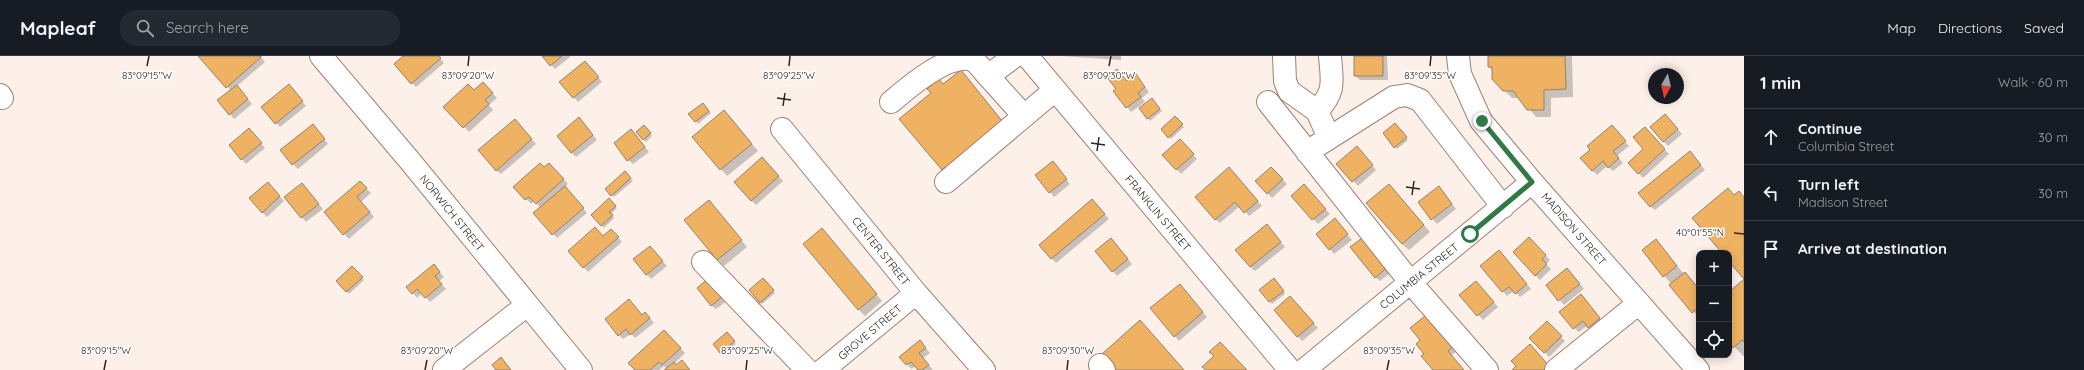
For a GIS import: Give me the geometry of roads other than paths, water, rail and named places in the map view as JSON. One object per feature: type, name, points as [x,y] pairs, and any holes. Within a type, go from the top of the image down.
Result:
[{"type":"street","name":"NORWICH STREET","points":[[321,56],[410,161],[526,305],[581,370]]},
{"type":"street","points":[[988,76],[1015,56]]},
{"type":"street","name":"FRANKLIN STREET","points":[[1027,56],[1290,370]]},
{"type":"street","points":[[1284,56],[1285,81],[1288,91],[1317,111],[1328,138]]},
{"type":"street","points":[[1317,111],[1328,99],[1332,86],[1330,56]]},
{"type":"street","name":"MADISON STREET","points":[[1458,56],[1460,74],[1482,121],[1532,182],[1698,370]]},
{"type":"street","points":[[891,102],[941,61],[959,58],[971,59],[1024,116]]},
{"type":"street","points":[[946,182],[1055,90]]},
{"type":"street","points":[[1308,152],[1394,97],[1407,95],[1420,100],[1503,207]]},
{"type":"street","points":[[1268,102],[1411,283],[1487,370]]},
{"type":"street","name":"CENTER STREET","points":[[782,129],[916,293],[984,370]]},
{"type":"street","name":"COLUMBIA STREET","points":[[1304,370],[1532,182]]},
{"type":"street","points":[[703,262],[807,370]]},
{"type":"street","name":"GROVE STREET","points":[[824,370],[916,293]]},
{"type":"street","points":[[1556,370],[1639,303]]},
{"type":"street","points":[[444,370],[526,305]]}]
